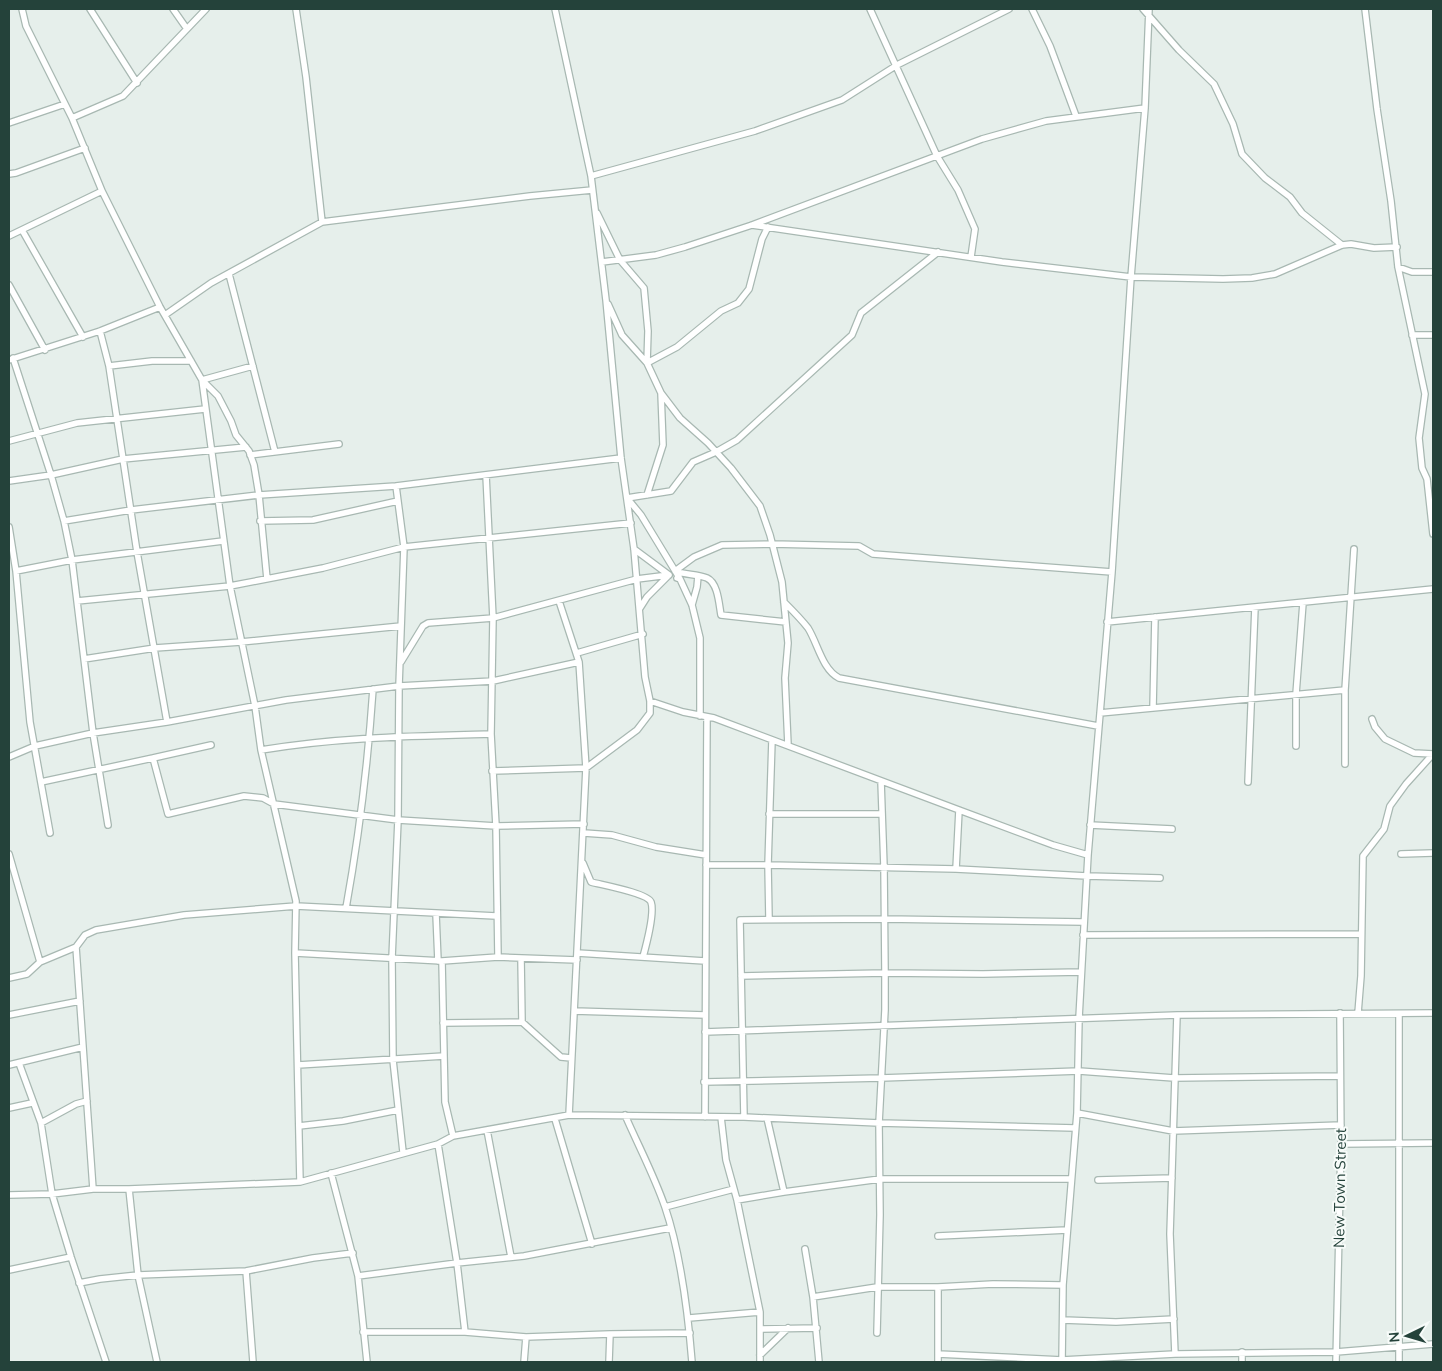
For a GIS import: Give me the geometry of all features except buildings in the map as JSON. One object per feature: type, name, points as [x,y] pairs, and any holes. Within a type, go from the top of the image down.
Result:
[{"type":"street","points":[[22,9],[26,26],[72,118],[102,191],[160,307],[202,380],[218,396],[236,435],[250,455],[254,465],[259,495],[267,579]]},
{"type":"street","points":[[90,9],[137,83]]},
{"type":"street","points":[[173,9],[187,29]]},
{"type":"street","points":[[72,118],[123,96],[206,9]]},
{"type":"street","points":[[296,9],[306,77],[322,222]]},
{"type":"street","points":[[870,9],[937,156],[958,190],[976,229],[971,257]]},
{"type":"street","points":[[591,176],[754,131],[842,100],[897,65],[1008,9]]},
{"type":"street","points":[[1032,9],[1050,46],[1076,116]]},
{"type":"street","points":[[1143,9],[1179,50],[1214,84],[1233,124],[1242,154],[1265,178],[1290,197],[1302,213],[1342,245]]},
{"type":"street","points":[[1062,1361],[1063,1285],[1077,1113],[1083,922],[1112,572],[1131,277],[1145,108],[1150,9]]},
{"type":"street","points":[[1364,9],[1398,268],[1425,394],[1419,438],[1422,468],[1430,486],[1433,534]]},
{"type":"street","points":[[492,771],[586,768],[637,730],[650,713],[634,549],[621,458],[602,262],[591,176],[557,10]]},
{"type":"street","points":[[9,123],[65,104]]},
{"type":"street","points":[[602,262],[656,255],[752,225],[982,139],[1036,123],[1145,108]]},
{"type":"street","points":[[9,174],[85,148]]},
{"type":"street","points":[[165,315],[211,283],[322,222],[592,190]]},
{"type":"street","points":[[9,236],[102,191]]},
{"type":"street","points":[[595,208],[620,260],[644,288],[648,331],[647,363]]},
{"type":"street","points":[[752,225],[1052,269],[1131,277],[1252,278],[1275,274],[1342,245],[1351,244],[1374,248],[1396,247]]},
{"type":"street","points":[[647,363],[677,347],[721,311],[738,303],[749,289],[762,239],[768,227]]},
{"type":"street","points":[[22,230],[83,337]]},
{"type":"street","points":[[627,498],[671,491],[693,462],[737,440],[852,336],[861,313],[938,252]]},
{"type":"street","points":[[1398,268],[1412,272],[1433,272]]},
{"type":"street","points":[[229,274],[275,452]]},
{"type":"street","points":[[9,285],[45,350]]},
{"type":"street","points":[[606,300],[622,335],[647,363],[661,392],[680,418],[731,468],[760,506],[782,582],[788,643],[785,678],[788,745]]},
{"type":"street","points":[[108,825],[92,733],[72,560],[64,521],[38,433],[11,359],[83,337],[160,307]]},
{"type":"street","points":[[100,331],[109,366],[137,552],[167,722]]},
{"type":"street","points":[[1412,335],[1433,335]]},
{"type":"street","points":[[109,366],[152,361],[191,361]]},
{"type":"street","points":[[202,380],[253,366]]},
{"type":"street","points":[[202,380],[230,586],[255,706],[261,750],[296,906],[295,953],[300,1182]]},
{"type":"street","points":[[647,495],[663,445],[661,392]]},
{"type":"street","points":[[9,441],[77,423],[206,409]]},
{"type":"street","points":[[250,455],[339,444]]},
{"type":"street","points":[[9,481],[51,475],[123,459],[246,447]]},
{"type":"street","points":[[64,521],[131,510],[259,495],[396,486],[621,458]]},
{"type":"street","points":[[486,475],[493,618],[491,734],[496,826],[498,957]]},
{"type":"street","points":[[396,486],[404,547],[399,686],[398,820],[392,958],[393,1060],[402,1152]]},
{"type":"street","points":[[627,498],[641,515],[680,579],[692,605],[700,638],[700,716]]},
{"type":"street","points":[[260,521],[313,520],[398,501]]},
{"type":"street","points":[[77,601],[230,586],[323,568],[404,547],[631,523]]},
{"type":"street","points":[[9,527],[16,571],[30,722],[50,833]]},
{"type":"street","points":[[16,571],[72,560],[223,540]]},
{"type":"street","points":[[675,571],[694,557],[722,545],[772,544],[859,546],[873,554],[1112,572]]},
{"type":"street","points":[[634,549],[665,574],[680,579]]},
{"type":"street","points":[[1345,764],[1345,690],[1354,549]]},
{"type":"street","points":[[675,571],[708,578],[714,585],[721,615],[786,622]]},
{"type":"street","points":[[400,664],[423,626],[428,623],[493,618],[637,579],[669,575]]},
{"type":"street","points":[[640,608],[647,597],[669,575]]},
{"type":"street","points":[[692,605],[698,576]]},
{"type":"street","points":[[1107,622],[1433,589]]},
{"type":"street","points":[[559,600],[579,662],[586,768],[569,1115]]},
{"type":"street","points":[[784,602],[808,629],[826,664],[833,675],[839,678],[1098,726]]},
{"type":"street","points":[[1296,746],[1296,694],[1303,602]]},
{"type":"street","points":[[1248,782],[1253,698],[1255,607]]},
{"type":"street","points":[[1153,708],[1155,618]]},
{"type":"street","points":[[84,659],[155,648],[241,642],[401,626]]},
{"type":"street","points":[[577,653],[643,634]]},
{"type":"street","points":[[9,756],[35,746],[92,733],[167,722],[286,700],[399,686],[493,681],[579,662]]},
{"type":"street","points":[[346,908],[357,847],[370,738],[373,689]]},
{"type":"street","points":[[1100,713],[1345,690]]},
{"type":"street","points":[[650,701],[683,712],[707,717],[788,745],[959,810],[1088,855]]},
{"type":"street","points":[[705,1117],[707,717]]},
{"type":"street","points":[[1372,719],[1375,727],[1385,738],[1414,754],[1433,754]]},
{"type":"street","points":[[261,750],[302,743],[370,738],[491,734]]},
{"type":"street","points":[[770,919],[768,865],[772,740]]},
{"type":"street","points":[[41,782],[211,745]]},
{"type":"street","points":[[1358,1014],[1363,856],[1384,829],[1390,806],[1406,784],[1433,754]]},
{"type":"street","points":[[153,758],[168,814],[244,796],[263,798],[274,804],[398,820],[496,826],[584,824]]},
{"type":"street","points":[[877,1333],[880,1179],[879,1123],[885,1010],[885,919],[881,781]]},
{"type":"street","points":[[956,869],[959,810]]},
{"type":"street","points":[[769,814],[882,814]]},
{"type":"street","points":[[1090,825],[1172,829]]},
{"type":"street","points":[[584,833],[612,835],[656,847],[706,855]]},
{"type":"street","points":[[1401,854],[1433,853]]},
{"type":"street","points":[[9,854],[40,962]]},
{"type":"street","points":[[582,861],[591,882],[627,891],[646,898],[650,902],[651,912],[648,938],[643,957]]},
{"type":"street","points":[[706,865],[956,869],[1160,878]]},
{"type":"street","points":[[9,978],[26,974],[40,962],[76,947],[85,936],[96,930],[184,915],[296,906],[496,916]]},
{"type":"street","points":[[436,914],[444,1023],[445,1102],[453,1136]]},
{"type":"street","points":[[744,1117],[740,920],[885,919],[1083,922]]},
{"type":"street","points":[[1083,935],[1361,934]]},
{"type":"street","points":[[76,947],[93,1189]]},
{"type":"street","points":[[295,953],[440,961],[498,957],[643,957],[705,961]]},
{"type":"street","points":[[521,958],[522,1022]]},
{"type":"street","points":[[741,976],[1081,972]]},
{"type":"street","points":[[9,1015],[80,1002]]},
{"type":"street","points":[[574,1011],[705,1015]]},
{"type":"street","name":"New Town Street","points":[[1336,1362],[1341,1144],[1340,1013]]},
{"type":"street","points":[[705,1032],[742,1029],[883,1027],[1177,1015],[1433,1013]]},
{"type":"street","points":[[1399,1014],[1399,1362]]},
{"type":"street","points":[[1175,1354],[1170,1234],[1177,1015]]},
{"type":"street","points":[[444,1023],[522,1022],[561,1057],[571,1058]]},
{"type":"street","points":[[9,1064],[83,1047]]},
{"type":"street","points":[[298,1065],[444,1056]]},
{"type":"street","points":[[19,1063],[32,1103],[41,1123],[52,1194],[79,1283],[106,1362]]},
{"type":"street","points":[[704,1082],[1079,1071],[1174,1078],[1340,1076]]},
{"type":"street","points":[[41,1123],[76,1104],[87,1101]]},
{"type":"street","points":[[9,1108],[32,1103]]},
{"type":"street","points":[[299,1126],[343,1121],[398,1110]]},
{"type":"street","points":[[1077,1113],[1173,1131],[1341,1125]]},
{"type":"street","points":[[625,1114],[665,1207],[689,1318],[692,1362]]},
{"type":"street","points":[[9,1195],[52,1194],[93,1189],[300,1182],[402,1152],[438,1144],[453,1136],[569,1115],[625,1114],[744,1117],[879,1123],[1075,1128]]},
{"type":"street","points":[[721,1117],[726,1160],[737,1200],[760,1312],[760,1362]]},
{"type":"street","points":[[767,1118],[784,1192]]},
{"type":"street","points":[[555,1119],[592,1244]]},
{"type":"street","points":[[487,1130],[511,1257]]},
{"type":"street","points":[[1341,1144],[1433,1142]]},
{"type":"street","points":[[438,1144],[457,1263],[465,1332]]},
{"type":"street","points":[[331,1173],[358,1276],[367,1362]]},
{"type":"street","points":[[1098,1180],[1172,1178]]},
{"type":"street","points":[[737,1200],[880,1179],[1071,1179]]},
{"type":"street","points":[[128,1189],[138,1275],[157,1362]]},
{"type":"street","points":[[665,1207],[734,1189]]},
{"type":"street","points":[[358,1276],[511,1257],[592,1244],[670,1228]]},
{"type":"street","points":[[938,1236],[1067,1230]]},
{"type":"street","points":[[805,1249],[817,1328],[819,1362]]},
{"type":"street","points":[[79,1283],[138,1275],[246,1271],[313,1258],[353,1253]]},
{"type":"street","points":[[9,1270],[71,1257]]},
{"type":"street","points":[[246,1271],[252,1362]]},
{"type":"street","points":[[813,1297],[877,1287],[938,1287],[993,1284],[1063,1285]]},
{"type":"street","points":[[938,1287],[938,1362]]},
{"type":"street","points":[[689,1318],[760,1312]]},
{"type":"street","points":[[1063,1320],[1116,1322],[1174,1319]]},
{"type":"street","points":[[760,1355],[788,1328]]},
{"type":"street","points":[[761,1329],[817,1328]]},
{"type":"street","points":[[364,1332],[465,1332],[526,1337],[690,1333]]},
{"type":"street","points":[[610,1334],[610,1362]]},
{"type":"street","points":[[524,1362],[526,1337]]},
{"type":"street","points":[[938,1354],[1062,1361],[1175,1354],[1336,1352],[1433,1344]]},
{"type":"street","points":[[1242,1352],[1242,1362]]}]
